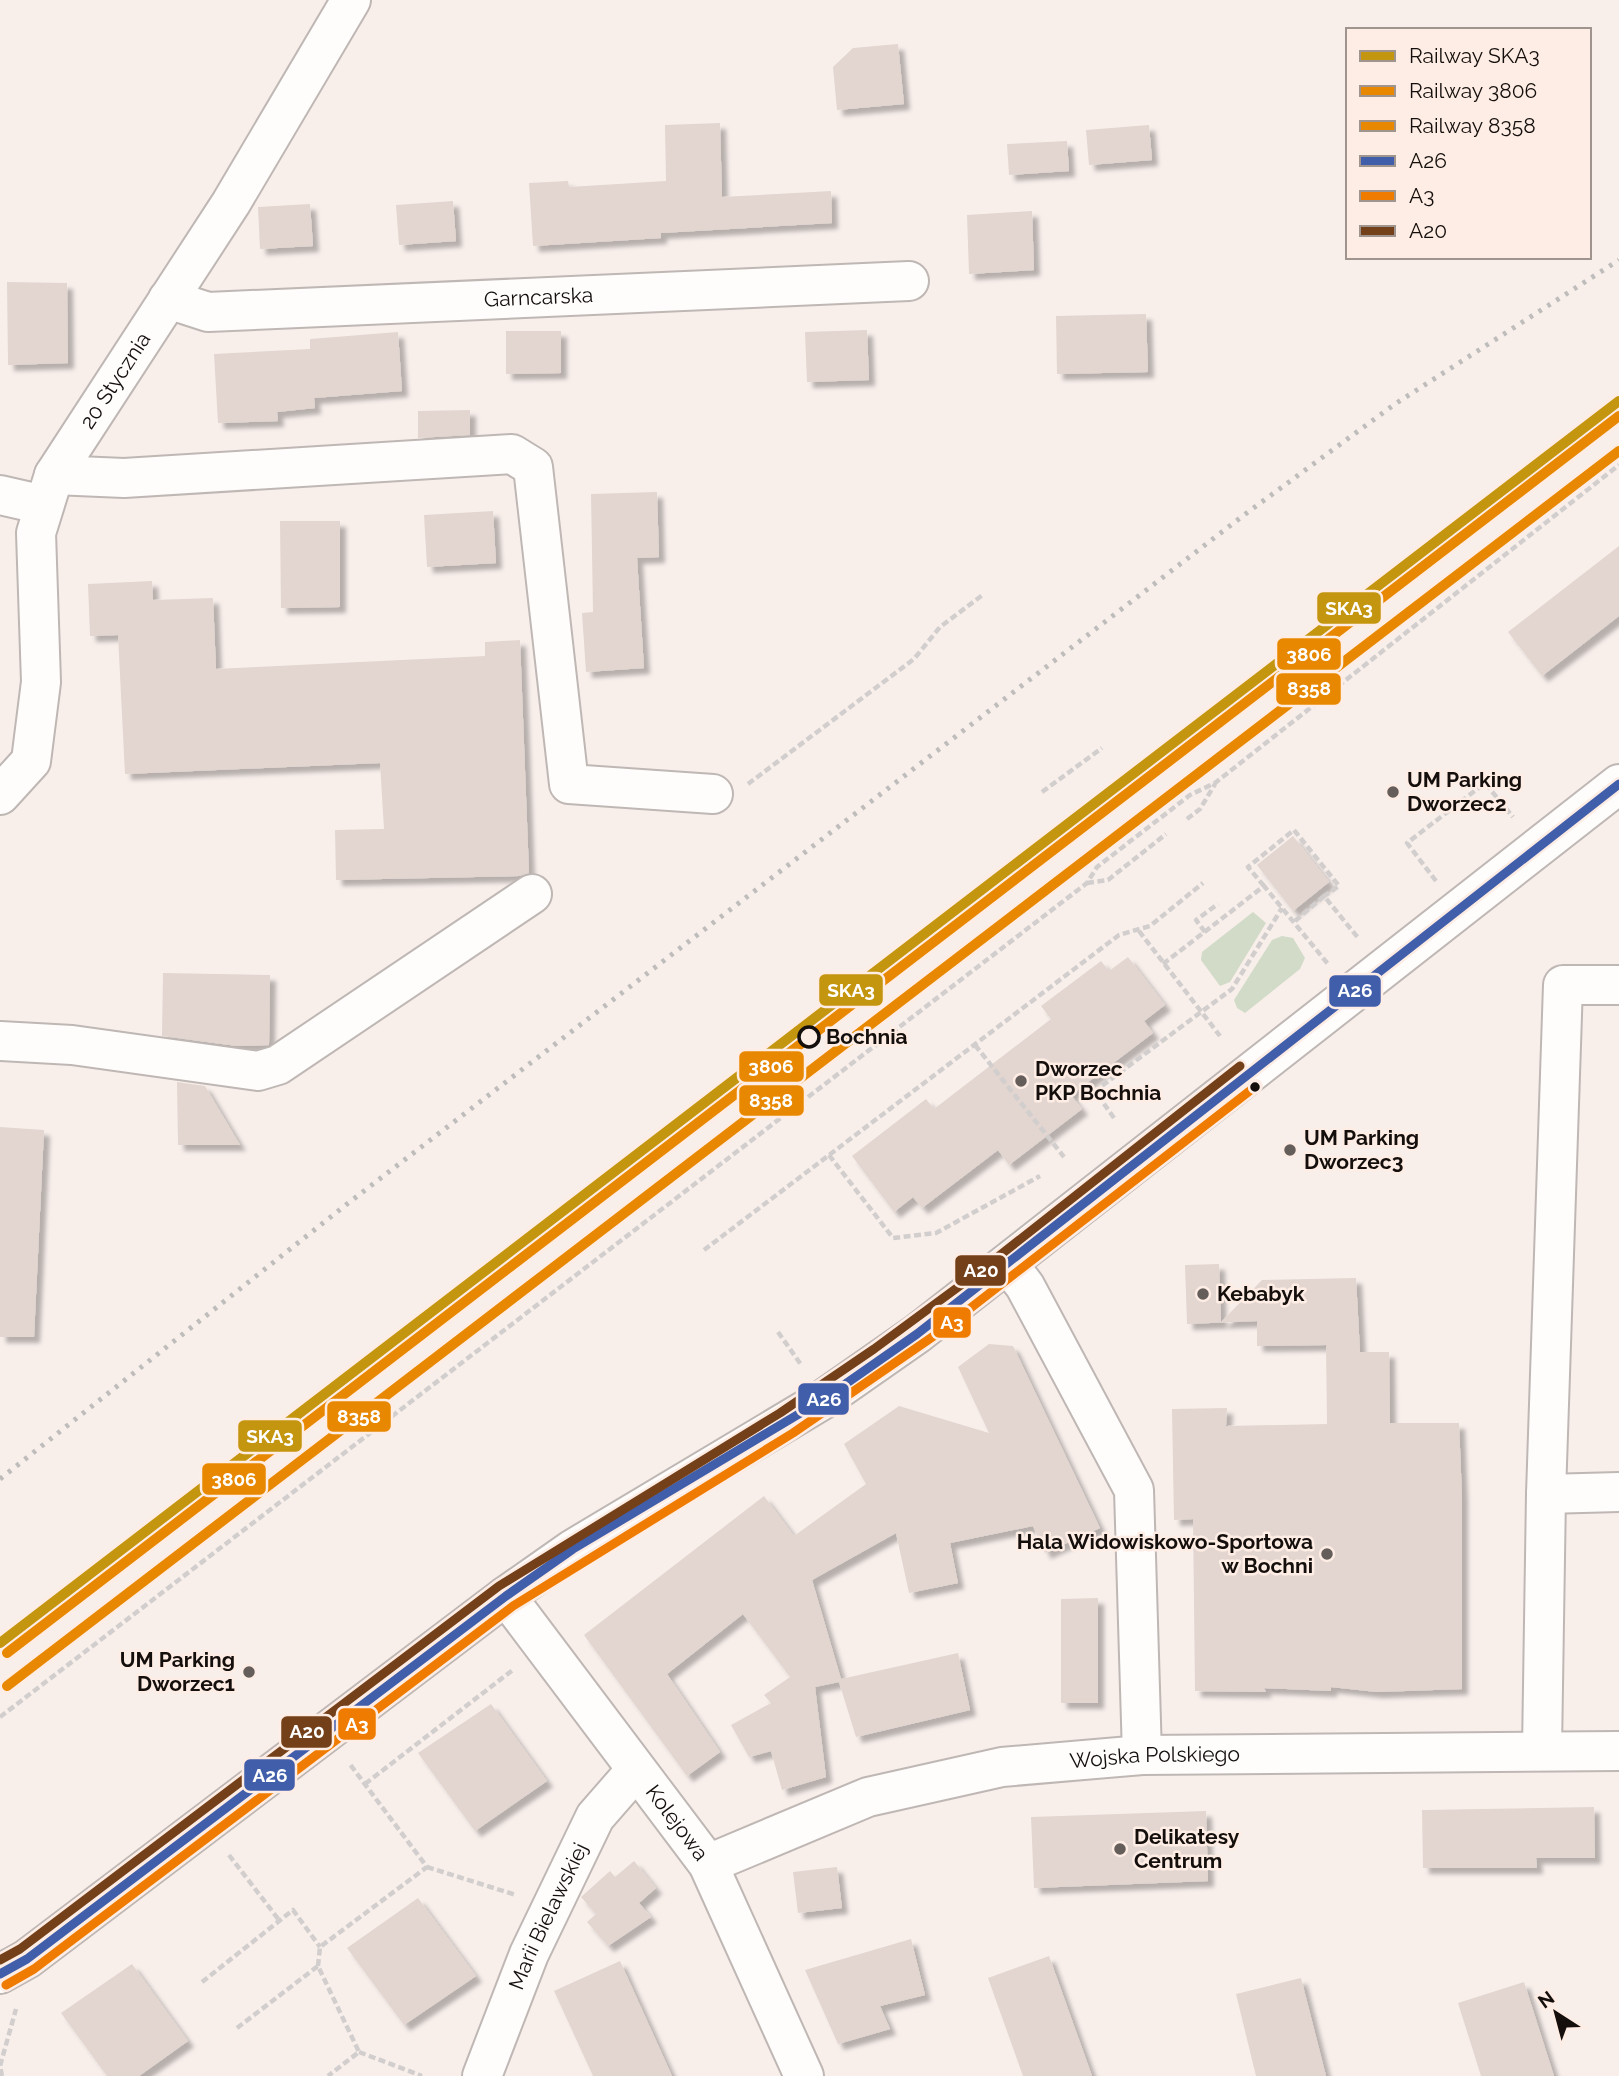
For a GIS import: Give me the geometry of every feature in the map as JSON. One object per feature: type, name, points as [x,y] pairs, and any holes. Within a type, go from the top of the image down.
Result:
[{"type":"street","name":"20 Stycznia","points":[[0,795],[31,761],[41,682],[36,533],[49,490],[231,204],[351,0]]},
{"type":"street","name":"Garncarska","points":[[169,299],[208,312],[909,281]]},
{"type":"street","points":[[0,495],[124,478],[512,454],[533,467],[569,784],[713,794]]},
{"type":"street","points":[[0,1974],[27,1959],[506,1596],[573,1549],[824,1399],[917,1334],[1619,784]]},
{"type":"street","points":[[0,1041],[72,1045],[258,1071],[278,1065],[532,894]]},
{"type":"street","points":[[1542,1750],[1546,1494],[1563,985],[1619,985]]},
{"type":"street","points":[[1008,1264],[1025,1286],[1134,1490],[1142,1755]]},
{"type":"street","points":[[1546,1494],[1619,1492]]},
{"type":"street","name":"Kolejowa","points":[[506,1596],[708,1864],[804,2076]]},
{"type":"street","name":"Wojska Polskiego","points":[[708,1864],[868,1797],[1002,1767],[1142,1755],[1619,1751]]},
{"type":"street","name":"Marii Bielawskiej","points":[[482,2076],[529,1954],[595,1817],[636,1770]]},
{"type":"path","points":[[0,1717],[1087,883],[1097,867],[1107,859],[1190,795],[1215,783],[1619,465]]},
{"type":"path","points":[[713,794],[740,790],[914,659],[940,627],[984,594]]},
{"type":"path","points":[[1042,792],[1102,748]]},
{"type":"path","points":[[1187,819],[1200,809],[1215,783]]},
{"type":"path","points":[[1443,890],[1407,843],[1485,783],[1514,820]]},
{"type":"path","points":[[1295,921],[1339,886],[1294,830],[1248,867],[1335,973]]},
{"type":"path","points":[[1087,883],[1108,880],[1166,834]]},
{"type":"path","points":[[704,1250],[1119,936],[1139,931],[1203,883]]},
{"type":"path","points":[[1163,964],[1264,886]]},
{"type":"path","points":[[1324,896],[1367,949]]},
{"type":"path","points":[[1205,932],[1196,919],[1218,904]]},
{"type":"path","points":[[1114,1118],[1095,1091],[1232,989],[1282,908]]},
{"type":"path","points":[[1139,931],[1220,1036]]},
{"type":"path","points":[[975,1045],[1064,1157]]},
{"type":"path","points":[[829,1155],[893,1238],[936,1233],[1040,1176]]},
{"type":"path","points":[[365,1784],[525,1661]]},
{"type":"path","points":[[344,1756],[427,1867],[552,1906]]},
{"type":"path","points":[[224,1849],[280,1920]]},
{"type":"path","points":[[320,1947],[427,1867]]},
{"type":"path","points":[[202,1982],[293,1910],[320,1947],[318,1966],[359,2052],[422,2076]]},
{"type":"path","points":[[237,2028],[318,1966]]},
{"type":"path","points":[[328,2076],[359,2052]]},
{"type":"green space","points":[[1253,912],[1266,923],[1230,982],[1220,986],[1201,960],[1202,952]]},
{"type":"green space","points":[[1282,936],[1293,938],[1305,958],[1300,969],[1245,1013],[1237,1008],[1234,1000],[1272,940]]},
{"type":"building","points":[[898,44],[904,104],[837,110],[833,67],[853,48]]},
{"type":"building","points":[[720,123],[722,197],[831,191],[832,223],[661,233],[661,238],[533,246],[529,183],[568,181],[569,187],[666,181],[665,125]]},
{"type":"building","points":[[1149,125],[1152,160],[1089,165],[1086,130]]},
{"type":"building","points":[[1067,141],[1069,171],[1009,175],[1007,144]]},
{"type":"building","points":[[453,201],[456,241],[399,245],[396,205]]},
{"type":"building","points":[[310,204],[313,246],[260,249],[258,207]]},
{"type":"building","points":[[1032,211],[1034,270],[969,274],[967,215]]},
{"type":"building","points":[[7,282],[67,283],[68,363],[8,365]]},
{"type":"building","points":[[1146,314],[1148,372],[1057,374],[1056,316]]},
{"type":"building","points":[[867,330],[869,380],[807,382],[805,332]]},
{"type":"building","points":[[506,331],[561,331],[561,373],[506,374]]},
{"type":"building","points":[[398,332],[402,391],[314,398],[315,408],[277,412],[278,421],[218,423],[214,354],[310,349],[310,339]]},
{"type":"building","points":[[470,410],[470,435],[418,438],[418,411]]},
{"type":"building","points":[[657,492],[659,557],[637,558],[644,668],[586,672],[582,613],[593,612],[591,494]]},
{"type":"building","points":[[493,511],[496,563],[427,567],[424,515]]},
{"type":"building","points":[[280,521],[340,521],[340,607],[281,608]]},
{"type":"building","points":[[1619,546],[1619,616],[1542,676],[1508,632]]},
{"type":"building","points":[[152,581],[153,600],[213,598],[216,669],[485,656],[485,642],[520,640],[529,873],[519,876],[336,880],[335,830],[384,829],[380,763],[125,774],[118,635],[90,636],[88,584]]},
{"type":"building","points":[[1293,836],[1329,882],[1293,911],[1257,865]]},
{"type":"building","name":"Dworzec PKP Bochnia","points":[[1128,957],[1165,1005],[1144,1021],[1153,1033],[1071,1095],[1082,1109],[1009,1165],[998,1150],[922,1208],[913,1197],[894,1212],[852,1156],[926,1099],[934,1109],[1051,1019],[1041,1006],[1101,961],[1109,971]]},
{"type":"building","points":[[163,973],[270,975],[269,1045],[237,1046],[162,1036]]},
{"type":"building","points":[[177,1082],[205,1086],[240,1145],[178,1145]]},
{"type":"building","points":[[0,1127],[44,1130],[34,1337],[0,1337]]},
{"type":"building","name":"Hala Widowiskowo-Sportowa w Bochni","points":[[1219,1264],[1221,1322],[1262,1280],[1356,1278],[1360,1352],[1389,1352],[1390,1423],[1459,1423],[1462,1497],[1462,1689],[1377,1692],[1331,1687],[1331,1691],[1264,1688],[1266,1692],[1195,1691],[1193,1519],[1174,1520],[1172,1409],[1227,1408],[1226,1426],[1327,1424],[1326,1345],[1257,1346],[1257,1321],[1187,1324],[1185,1265]]},
{"type":"building","points":[[989,1344],[1013,1346],[1100,1528],[1045,1553],[1033,1526],[950,1543],[958,1583],[909,1593],[896,1533],[812,1580],[841,1679],[958,1653],[970,1710],[856,1737],[839,1682],[815,1687],[826,1777],[782,1790],[771,1751],[749,1757],[731,1725],[771,1703],[764,1695],[790,1677],[743,1614],[667,1674],[720,1752],[687,1776],[584,1635],[764,1496],[794,1536],[866,1484],[844,1444],[899,1406],[989,1433],[958,1367]]},
{"type":"building","points":[[1098,1598],[1098,1703],[1061,1703],[1061,1599]]},
{"type":"building","points":[[491,1704],[547,1781],[475,1831],[418,1753]]},
{"type":"building","points":[[1594,1807],[1595,1858],[1536,1858],[1537,1868],[1423,1868],[1422,1810]]},
{"type":"building","name":"Delikatesy Centrum","points":[[1206,1811],[1208,1881],[1034,1888],[1031,1817]]},
{"type":"building","points":[[634,1861],[656,1888],[639,1903],[651,1917],[608,1946],[587,1922],[596,1914],[581,1897],[610,1871],[615,1877]]},
{"type":"building","points":[[837,1867],[842,1908],[798,1913],[793,1872]]},
{"type":"building","points":[[418,1898],[476,1976],[404,2025],[347,1948]]},
{"type":"building","points":[[911,1939],[925,1995],[880,2006],[890,2029],[838,2044],[805,1970]]},
{"type":"building","points":[[1049,1956],[1092,2076],[1023,2076],[988,1978]]},
{"type":"building","points":[[620,1961],[672,2076],[593,2076],[554,1991]]},
{"type":"building","points":[[132,1964],[188,2041],[139,2076],[107,2076],[61,2013]]},
{"type":"building","points":[[1301,1978],[1326,2076],[1256,2076],[1236,1994]]},
{"type":"building","points":[[1524,1982],[1554,2076],[1481,2076],[1458,2003]]},
{"type":"railway","points":[[0,1479],[347,1204],[1244,515],[1395,404],[1619,260]]},
{"type":"rail line","name":"SKA3","points":[[0,1643],[1619,401]]},
{"type":"rail line","name":"3806","points":[[7,1653],[1619,416]]},
{"type":"rail line","name":"8358","points":[[7,1686],[1619,451]]},
{"type":"transit line","name":"A26","points":[[0,1974],[27,1959],[506,1596],[573,1549],[824,1399],[917,1334],[1619,784]]},
{"type":"transit line","name":"A20","points":[[0,1960],[20,1949],[499,1586],[780,1413],[874,1349],[980,1271],[1240,1066]]},
{"type":"transit line","name":"A3","points":[[6,1985],[34,1969],[513,1606],[793,1433],[941,1331],[1256,1086]]},
{"type":"place","name":"UM Parking Dworzec2","points":[[1393,792]]},
{"type":"place","name":"Bochnia","points":[[809,1037]]},
{"type":"place","name":"Dworzec PKP Bochnia","points":[[1021,1081]]},
{"type":"place","name":"UM Parking Dworzec3","points":[[1290,1150]]},
{"type":"place","name":"Kebabyk","points":[[1203,1294]]},
{"type":"place","name":"Hala Widowiskowo-Sportowa w Bochni","points":[[1327,1554]]},
{"type":"place","name":"UM Parking Dworzec1","points":[[249,1672]]},
{"type":"place","name":"Delikatesy Centrum","points":[[1120,1849]]}]
